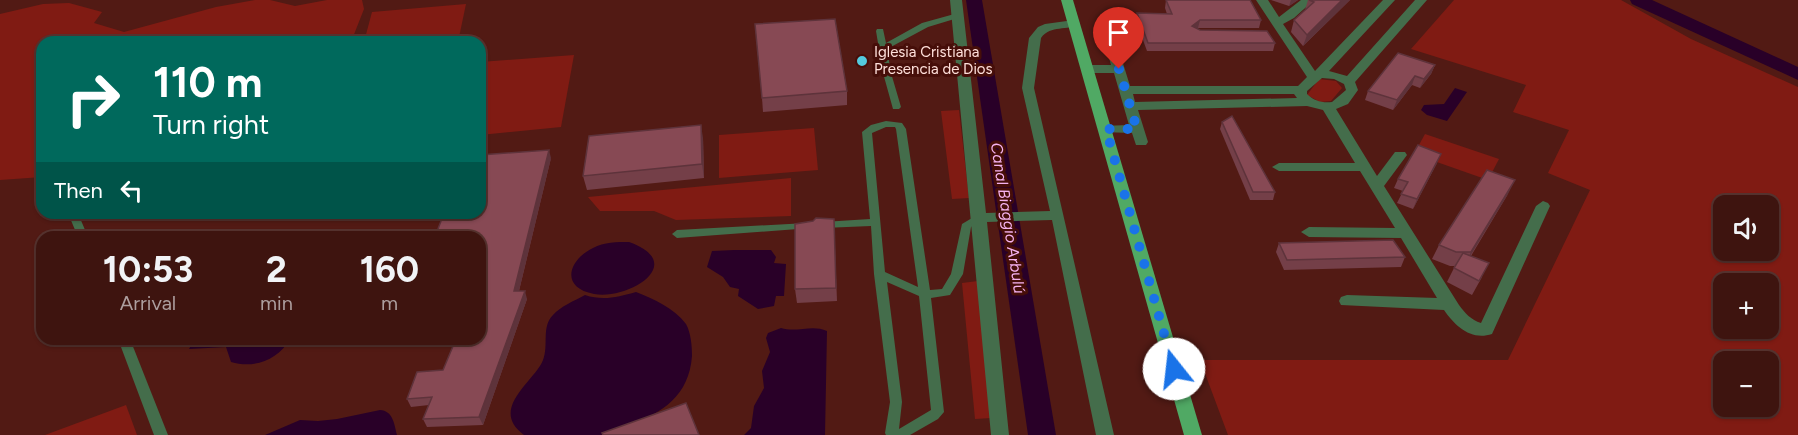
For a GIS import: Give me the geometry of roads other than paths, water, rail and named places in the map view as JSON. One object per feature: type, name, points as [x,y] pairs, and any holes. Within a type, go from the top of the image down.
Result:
[{"type":"main road","points":[[1067,0],[1193,435]]},
{"type":"street","points":[[1262,0],[1277,30],[1316,76],[1337,76],[1349,82],[1352,90],[1342,103],[1328,107],[1302,98],[1301,90]]},
{"type":"street","points":[[1277,30],[1283,21],[1308,0]]},
{"type":"street","points":[[1125,90],[1301,90],[1389,0]]},
{"type":"street","points":[[1349,82],[1421,0]]},
{"type":"street","points":[[957,7],[1000,435]]},
{"type":"street","points":[[1074,23],[1049,26],[1042,29],[1035,38],[1028,88],[1105,435]]},
{"type":"street","points":[[1106,129],[1139,135],[1112,47]]},
{"type":"street","points":[[1088,69],[1119,69]]},
{"type":"street","points":[[1131,106],[1310,102]]},
{"type":"street","points":[[1328,107],[1449,304],[1461,321],[1473,329],[1485,330],[1543,206]]},
{"type":"street","points":[[1377,186],[1400,155]]},
{"type":"street","points":[[1280,167],[1365,167]]},
{"type":"street","points":[[977,218],[1058,215]]},
{"type":"street","points":[[1309,232],[1407,233]]},
{"type":"street","points":[[1347,301],[1449,304]]},
{"type":"lane","points":[[883,48],[957,7]]},
{"type":"lane","points":[[880,32],[896,107]]},
{"type":"lane","points":[[892,124],[899,125],[901,129],[925,294],[938,412],[897,434],[896,402],[880,274],[867,132],[872,128],[892,124]]},
{"type":"lane","points":[[880,274],[925,294],[935,296],[946,292],[957,274],[966,226],[977,218]]},
{"type":"lane","points":[[677,234],[876,222]]},
{"type":"lane","points":[[126,345],[161,435]]},
{"type":"waterway","name":"Canal Biaggio Arbulú","points":[[974,0],[1042,435]]},
{"type":"waterway","points":[[1638,0],[1798,74]]},
{"type":"place","name":"Iglesia Cristiana Presencia de Dios","points":[[862,61]]}]
